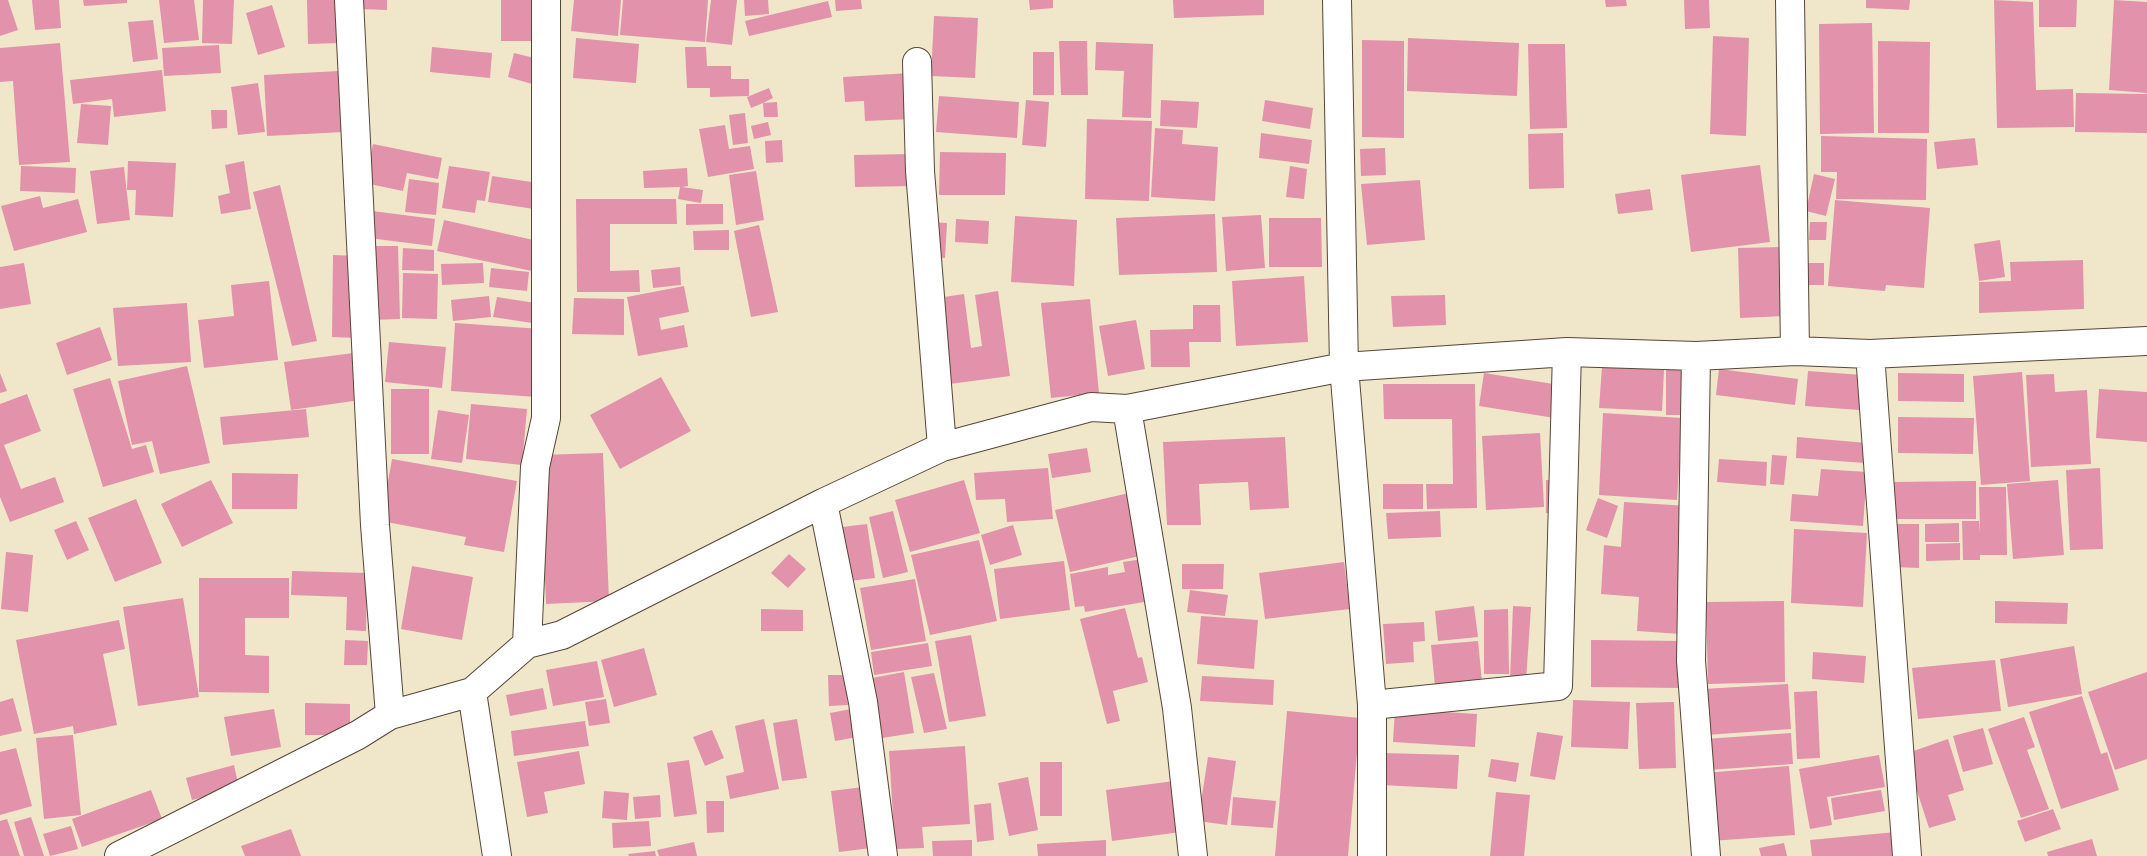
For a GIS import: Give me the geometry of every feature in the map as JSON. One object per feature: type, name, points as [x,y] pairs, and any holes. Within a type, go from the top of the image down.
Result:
[{"type":"street","points":[[350,0],[375,524],[390,715]]},
{"type":"street","points":[[527,644],[535,467],[546,418],[546,0]]},
{"type":"street","points":[[1337,0],[1344,367],[1372,705],[1372,856]]},
{"type":"street","points":[[1790,0],[1795,351]]},
{"type":"street","points":[[917,62],[920,172],[942,447]]},
{"type":"street","points":[[119,856],[358,735],[390,715],[472,692],[527,644],[562,635],[823,503],[942,447],[1091,408],[1127,409],[1344,367],[1567,352],[1696,356],[1795,351],[1870,354],[2147,340]]},
{"type":"street","points":[[1372,705],[1558,686],[1567,352]]},
{"type":"street","points":[[1870,354],[1907,856]]},
{"type":"street","points":[[1696,356],[1691,661],[1706,856]]},
{"type":"street","points":[[1127,409],[1177,708],[1194,856]]},
{"type":"street","points":[[823,503],[863,702],[883,856]]},
{"type":"street","points":[[472,692],[498,856]]},
{"type":"building","points":[[0,0],[8,0],[18,30],[0,36]]},
{"type":"building","points":[[32,0],[59,0],[61,28],[35,30]]},
{"type":"building","points":[[83,0],[127,0],[127,3],[84,6]]},
{"type":"building","points":[[159,0],[194,0],[199,40],[164,43]]},
{"type":"building","points":[[203,0],[234,0],[232,44],[202,43]]},
{"type":"building","points":[[307,0],[339,0],[340,43],[308,44]]},
{"type":"building","points":[[357,0],[387,0],[387,10],[357,9]]},
{"type":"building","points":[[501,0],[532,0],[532,41],[501,41]]},
{"type":"building","points":[[574,0],[621,0],[618,36],[571,31]]},
{"type":"building","points":[[623,0],[708,0],[705,42],[620,35]]},
{"type":"building","points":[[711,0],[737,0],[732,45],[706,42]]},
{"type":"building","points":[[744,0],[768,0],[769,14],[745,16]]},
{"type":"building","points":[[835,0],[861,0],[862,9],[836,11]]},
{"type":"building","points":[[1029,0],[1053,0],[1053,8],[1030,10]]},
{"type":"building","points":[[1173,0],[1264,0],[1264,15],[1174,18]]},
{"type":"building","points":[[1605,0],[1626,0],[1627,6],[1606,7]]},
{"type":"building","points":[[1684,0],[1709,0],[1710,28],[1685,29]]},
{"type":"building","points":[[1866,0],[1910,0],[1909,10],[1866,8]]},
{"type":"building","points":[[1994,0],[2033,2],[2036,90],[2073,89],[2074,127],[1997,128]]},
{"type":"building","points":[[2039,0],[2077,0],[2076,27],[2039,27]]},
{"type":"building","points":[[2114,0],[2147,2],[2147,93],[2109,90]]},
{"type":"building","points":[[828,1],[832,17],[749,36],[745,21]]},
{"type":"building","points":[[272,5],[285,47],[258,55],[246,13]]},
{"type":"building","points":[[934,16],[978,18],[975,78],[931,76]]},
{"type":"building","points":[[153,20],[158,59],[133,62],[128,22]]},
{"type":"building","points":[[1872,23],[1874,133],[1820,134],[1819,24]]},
{"type":"building","points":[[1713,36],[1749,38],[1746,136],[1710,134]]},
{"type":"building","points":[[576,38],[639,44],[636,83],[573,78]]},
{"type":"building","points":[[1408,38],[1519,43],[1517,96],[1407,91]]},
{"type":"building","points":[[1362,40],[1404,41],[1404,138],[1362,137]]},
{"type":"building","points":[[1059,41],[1087,41],[1088,95],[1061,95]]},
{"type":"building","points":[[1878,41],[1930,42],[1929,133],[1878,133]]},
{"type":"building","points":[[1096,42],[1153,44],[1151,118],[1122,117],[1124,71],[1095,70]]},
{"type":"building","points":[[60,43],[70,162],[19,165],[13,81],[0,82],[0,48]]},
{"type":"building","points":[[1528,44],[1565,44],[1567,128],[1530,129]]},
{"type":"building","points":[[219,45],[221,73],[164,76],[162,48]]},
{"type":"building","points":[[432,47],[492,53],[490,78],[430,72]]},
{"type":"building","points":[[685,47],[706,47],[707,66],[731,66],[731,79],[749,79],[749,96],[710,97],[710,88],[687,88]]},
{"type":"building","points":[[1033,52],[1054,52],[1054,95],[1033,95]]},
{"type":"building","points":[[514,53],[538,59],[532,84],[508,77]]},
{"type":"building","points":[[162,70],[166,111],[114,117],[112,99],[73,104],[70,80]]},
{"type":"building","points":[[339,71],[343,132],[267,136],[264,75]]},
{"type":"building","points":[[910,73],[913,119],[865,121],[864,101],[845,102],[843,77]]},
{"type":"building","points":[[258,83],[265,132],[238,135],[231,87]]},
{"type":"building","points":[[769,88],[773,98],[751,108],[747,97]]},
{"type":"building","points":[[2076,93],[2147,94],[2147,133],[2075,132]]},
{"type":"building","points":[[939,96],[1019,102],[1017,138],[936,132]]},
{"type":"building","points":[[1026,100],[1049,102],[1046,147],[1022,145]]},
{"type":"building","points":[[1161,100],[1199,102],[1197,128],[1160,126]]},
{"type":"building","points":[[1265,100],[1313,108],[1310,129],[1262,121]]},
{"type":"building","points":[[777,102],[778,117],[764,117],[763,103]]},
{"type":"building","points":[[81,104],[111,106],[108,145],[77,143]]},
{"type":"building","points":[[211,110],[227,110],[227,128],[212,129]]},
{"type":"building","points":[[745,113],[748,143],[733,145],[729,115]]},
{"type":"building","points":[[1087,119],[1152,121],[1149,201],[1085,199]]},
{"type":"building","points":[[768,122],[771,135],[754,139],[751,126]]},
{"type":"building","points":[[725,125],[729,149],[750,146],[754,169],[708,177],[699,129]]},
{"type":"building","points":[[1155,128],[1183,130],[1182,144],[1218,147],[1215,201],[1151,197]]},
{"type":"building","points":[[1261,133],[1312,140],[1309,164],[1259,158]]},
{"type":"building","points":[[1563,133],[1564,188],[1529,189],[1528,134]]},
{"type":"building","points":[[1821,136],[1927,139],[1926,200],[1836,199],[1837,172],[1821,172]]},
{"type":"building","points":[[1975,138],[1978,165],[1937,169],[1934,142]]},
{"type":"building","points":[[782,140],[783,162],[766,163],[765,141]]},
{"type":"building","points":[[373,144],[442,158],[438,179],[407,173],[403,191],[365,183]]},
{"type":"building","points":[[1385,148],[1386,175],[1361,176],[1360,149]]},
{"type":"building","points":[[940,152],[1006,153],[1005,195],[939,195]]},
{"type":"building","points":[[913,154],[914,186],[855,187],[854,155]]},
{"type":"building","points":[[128,161],[176,163],[173,217],[135,215],[136,190],[127,190]]},
{"type":"building","points":[[244,161],[251,209],[221,214],[218,196],[230,193],[225,165]]},
{"type":"building","points":[[1760,165],[1770,242],[1691,252],[1681,175]]},
{"type":"building","points":[[21,166],[76,168],[75,193],[20,191]]},
{"type":"building","points":[[449,166],[490,172],[485,201],[477,200],[475,213],[442,208]]},
{"type":"building","points":[[1290,166],[1307,169],[1304,199],[1286,197]]},
{"type":"building","points":[[124,167],[130,220],[97,224],[90,171]]},
{"type":"building","points":[[687,168],[688,186],[682,187],[703,190],[701,203],[678,199],[680,187],[644,188],[643,171]]},
{"type":"building","points":[[756,171],[764,220],[736,225],[729,175]]},
{"type":"building","points":[[1814,174],[1835,179],[1826,216],[1806,211]]},
{"type":"building","points":[[492,176],[538,183],[534,209],[488,202]]},
{"type":"building","points":[[409,179],[439,183],[436,215],[405,212]]},
{"type":"building","points":[[1420,180],[1425,240],[1367,245],[1361,184]]},
{"type":"building","points":[[280,185],[317,341],[292,346],[253,192]]},
{"type":"building","points":[[1650,189],[1653,210],[1618,214],[1615,194]]},
{"type":"building","points":[[40,196],[43,208],[78,199],[87,232],[14,251],[1,206]]},
{"type":"building","points":[[576,199],[676,199],[677,224],[610,224],[610,271],[639,270],[640,292],[577,292]]},
{"type":"building","points":[[1835,200],[1930,208],[1924,288],[1886,285],[1885,291],[1828,286]]},
{"type":"building","points":[[686,204],[723,204],[723,224],[686,225]]},
{"type":"building","points":[[372,211],[435,219],[432,246],[369,238]]},
{"type":"building","points":[[1215,214],[1217,272],[1119,275],[1116,218]]},
{"type":"building","points":[[1261,215],[1265,268],[1226,271],[1222,217]]},
{"type":"building","points":[[1015,216],[1077,220],[1074,286],[1011,282]]},
{"type":"building","points":[[1269,218],[1321,218],[1322,267],[1269,267]]},
{"type":"building","points":[[956,219],[989,221],[988,244],[955,242]]},
{"type":"building","points":[[444,220],[538,241],[532,271],[437,251]]},
{"type":"building","points":[[931,222],[947,223],[945,258],[929,257]]},
{"type":"building","points":[[1810,222],[1827,222],[1826,240],[1809,240]]},
{"type":"building","points":[[759,225],[778,312],[751,317],[734,231]]},
{"type":"building","points":[[729,230],[729,250],[694,250],[693,231]]},
{"type":"building","points":[[2000,240],[2005,277],[1979,281],[1974,244]]},
{"type":"building","points":[[371,246],[398,246],[400,319],[373,320]]},
{"type":"building","points":[[1783,247],[1785,316],[1740,318],[1738,248]]},
{"type":"building","points":[[403,248],[434,250],[434,271],[402,270]]},
{"type":"building","points":[[333,255],[358,256],[357,338],[332,337]]},
{"type":"building","points":[[2083,260],[2084,309],[1979,313],[1979,282],[2011,281],[2010,262]]},
{"type":"building","points":[[24,263],[31,304],[0,309],[0,267]]},
{"type":"building","points":[[483,263],[484,283],[442,285],[441,264]]},
{"type":"building","points":[[1807,263],[1824,263],[1824,285],[1807,285]]},
{"type":"building","points":[[680,267],[681,285],[653,288],[651,270]]},
{"type":"building","points":[[491,268],[529,272],[527,291],[489,287]]},
{"type":"building","points":[[403,273],[438,274],[437,319],[402,318]]},
{"type":"building","points":[[1304,276],[1308,342],[1236,346],[1232,281]]},
{"type":"building","points":[[269,281],[278,360],[204,368],[198,320],[234,316],[231,285]]},
{"type":"building","points":[[684,286],[689,312],[659,318],[661,330],[684,325],[688,347],[638,356],[627,297]]},
{"type":"building","points":[[998,291],[1010,376],[950,384],[937,298],[964,294],[971,348],[982,346],[975,295]]},
{"type":"building","points":[[1445,295],[1446,325],[1393,327],[1391,296]]},
{"type":"building","points":[[489,296],[491,317],[453,321],[451,300]]},
{"type":"building","points":[[497,297],[535,303],[532,323],[493,317]]},
{"type":"building","points":[[574,298],[624,299],[624,335],[572,334]]},
{"type":"building","points":[[1090,299],[1099,393],[1051,398],[1041,303]]},
{"type":"building","points":[[187,303],[191,362],[118,366],[113,308]]},
{"type":"building","points":[[1193,305],[1220,305],[1221,342],[1189,342],[1190,367],[1151,367],[1150,330],[1193,329]]},
{"type":"building","points":[[1136,320],[1145,369],[1108,376],[1099,326]]},
{"type":"building","points":[[455,323],[542,329],[537,397],[451,391]]},
{"type":"building","points":[[100,327],[112,360],[67,375],[56,343]]},
{"type":"building","points":[[389,342],[446,347],[442,388],[385,382]]},
{"type":"building","points":[[361,352],[367,399],[291,410],[284,362]]},
{"type":"building","points":[[187,366],[210,463],[160,474],[152,441],[132,445],[118,381]]},
{"type":"building","points":[[1602,367],[1664,370],[1662,411],[1599,408]]},
{"type":"building","points":[[1666,369],[1688,369],[1688,415],[1666,415]]},
{"type":"building","points":[[1719,369],[1798,379],[1795,405],[1716,395]]},
{"type":"building","points":[[1808,371],[1862,375],[1859,410],[1805,406]]},
{"type":"building","points":[[2022,372],[2030,481],[1981,485],[1973,376]]},
{"type":"building","points":[[0,373],[7,391],[0,393]]},
{"type":"building","points":[[1484,373],[1566,386],[1561,419],[1479,406]]},
{"type":"building","points":[[1898,373],[1964,374],[1964,402],[1898,401]]},
{"type":"building","points":[[2054,374],[2055,392],[2087,390],[2091,464],[2031,467],[2026,375]]},
{"type":"building","points":[[661,377],[691,431],[620,469],[590,415]]},
{"type":"building","points":[[110,378],[132,449],[146,445],[154,472],[103,487],[73,389]]},
{"type":"building","points":[[1383,384],[1475,384],[1477,508],[1427,509],[1426,484],[1453,484],[1452,419],[1384,419]]},
{"type":"building","points":[[391,389],[429,389],[429,454],[391,454]]},
{"type":"building","points":[[2099,389],[2147,392],[2147,442],[2096,438]]},
{"type":"building","points":[[27,394],[41,431],[4,445],[21,489],[55,477],[64,502],[10,522],[0,497],[0,404]]},
{"type":"building","points":[[471,404],[527,409],[522,465],[466,459]]},
{"type":"building","points":[[306,409],[309,437],[223,445],[220,417]]},
{"type":"building","points":[[438,410],[469,415],[462,463],[431,459]]},
{"type":"building","points":[[1603,413],[1682,418],[1677,500],[1599,495]]},
{"type":"building","points":[[1898,417],[1974,418],[1973,454],[1898,453]]},
{"type":"building","points":[[1540,433],[1544,507],[1486,510],[1482,436]]},
{"type":"building","points":[[1285,437],[1289,508],[1250,510],[1248,482],[1199,484],[1201,525],[1167,525],[1163,442]]},
{"type":"building","points":[[1797,437],[1867,443],[1865,463],[1796,458]]},
{"type":"building","points":[[1087,448],[1091,472],[1052,478],[1048,454]]},
{"type":"building","points":[[603,453],[609,601],[546,604],[540,455]]},
{"type":"building","points":[[1772,455],[1787,456],[1784,485],[1770,484]]},
{"type":"building","points":[[392,459],[517,481],[504,552],[464,545],[466,537],[381,521]]},
{"type":"building","points":[[1719,459],[1767,462],[1766,486],[1717,482]]},
{"type":"building","points":[[1048,468],[1053,519],[1007,522],[1005,499],[976,500],[974,473]]},
{"type":"building","points":[[2100,468],[2103,549],[2070,550],[2066,470]]},
{"type":"building","points":[[1821,469],[1867,472],[1863,526],[1790,521],[1792,494],[1818,496]]},
{"type":"building","points":[[232,473],[298,474],[297,509],[232,509]]},
{"type":"building","points":[[211,480],[233,523],[182,547],[161,504]]},
{"type":"building","points":[[964,480],[980,533],[910,552],[895,500]]},
{"type":"building","points":[[1546,480],[1563,481],[1563,514],[1546,513]]},
{"type":"building","points":[[2058,480],[2064,555],[2013,559],[2007,484]]},
{"type":"building","points":[[1976,481],[1976,519],[1893,519],[1892,482]]},
{"type":"building","points":[[1383,484],[1423,484],[1423,509],[1383,509]]},
{"type":"building","points":[[1979,487],[2006,487],[2007,555],[1980,555],[1980,560],[1963,560],[1962,521],[1979,521],[1980,533]]},
{"type":"building","points":[[1129,493],[1144,555],[1070,572],[1055,510]]},
{"type":"building","points":[[1598,498],[1618,506],[1607,538],[1586,530]]},
{"type":"building","points":[[136,499],[162,563],[115,582],[88,518]]},
{"type":"building","points":[[1624,502],[1688,506],[1681,634],[1637,631],[1639,597],[1601,594],[1604,545],[1621,547]]},
{"type":"building","points":[[893,511],[908,572],[883,578],[869,517]]},
{"type":"building","points":[[1440,511],[1441,537],[1388,539],[1386,513]]},
{"type":"building","points":[[76,521],[89,550],[67,560],[54,530]]},
{"type":"building","points":[[1959,523],[1959,542],[1925,542],[1925,524]]},
{"type":"building","points":[[867,524],[875,578],[849,581],[842,527]]},
{"type":"building","points":[[1895,524],[1919,524],[1919,568],[1894,567]]},
{"type":"building","points":[[1013,525],[1022,555],[990,565],[981,535]]},
{"type":"building","points":[[1794,529],[1867,533],[1863,607],[1791,603]]},
{"type":"building","points":[[979,540],[997,621],[930,635],[911,555]]},
{"type":"building","points":[[1960,543],[1960,560],[1926,561],[1926,544]]},
{"type":"building","points":[[6,552],[33,555],[28,612],[1,609]]},
{"type":"building","points":[[789,554],[806,569],[788,588],[771,573]]},
{"type":"building","points":[[1143,559],[1150,601],[1085,612],[1084,606],[1075,607],[1070,574],[1108,567],[1108,575],[1125,572],[1123,562]]},
{"type":"building","points":[[1064,561],[1070,610],[1000,619],[994,569]]},
{"type":"building","points":[[1344,562],[1350,609],[1265,619],[1259,573]]},
{"type":"building","points":[[1182,564],[1224,564],[1223,589],[1182,589]]},
{"type":"building","points":[[412,566],[473,577],[462,640],[401,629]]},
{"type":"building","points":[[292,571],[367,573],[366,631],[346,630],[347,597],[291,595]]},
{"type":"building","points":[[199,578],[289,578],[289,618],[245,618],[245,655],[269,656],[269,693],[199,692]]},
{"type":"building","points":[[915,579],[926,641],[871,650],[860,588]]},
{"type":"building","points":[[1190,590],[1228,595],[1225,616],[1187,612]]},
{"type":"building","points":[[183,598],[199,697],[138,706],[123,607]]},
{"type":"building","points":[[1784,601],[1785,682],[1708,684],[1706,602]]},
{"type":"building","points":[[1995,601],[2068,603],[2067,624],[1995,623]]},
{"type":"building","points":[[1474,606],[1478,637],[1438,641],[1435,611]]},
{"type":"building","points":[[1513,606],[1531,607],[1526,681],[1510,680]]},
{"type":"building","points":[[1125,608],[1138,658],[1142,657],[1148,682],[1113,691],[1120,721],[1107,724],[1080,619]]},
{"type":"building","points":[[761,609],[803,610],[803,631],[761,631]]},
{"type":"building","points":[[1508,609],[1509,674],[1484,674],[1484,610]]},
{"type":"building","points":[[1201,616],[1258,620],[1254,669],[1197,664]]},
{"type":"building","points":[[119,620],[125,649],[103,654],[117,725],[74,734],[73,726],[34,734],[16,640]]},
{"type":"building","points":[[1424,622],[1425,641],[1413,642],[1414,662],[1386,664],[1383,624]]},
{"type":"building","points":[[971,635],[986,716],[949,722],[935,641]]},
{"type":"building","points":[[345,640],[368,641],[367,665],[344,665]]},
{"type":"building","points":[[1591,640],[1682,641],[1682,688],[1591,687]]},
{"type":"building","points":[[1478,641],[1482,682],[1435,686],[1431,645]]},
{"type":"building","points":[[928,643],[932,666],[874,675],[871,652]]},
{"type":"building","points":[[2074,646],[2082,694],[2008,707],[2000,659]]},
{"type":"building","points":[[644,648],[657,695],[614,707],[601,660]]},
{"type":"building","points":[[1813,652],[1866,656],[1864,683],[1812,679]]},
{"type":"building","points":[[1995,660],[2001,711],[1918,719],[1912,668]]},
{"type":"building","points":[[597,661],[604,697],[553,706],[546,670]]},
{"type":"building","points":[[904,672],[914,733],[882,738],[872,678]]},
{"type":"building","points":[[2147,672],[2147,759],[2115,770],[2088,692]]},
{"type":"building","points":[[934,673],[947,729],[924,733],[911,677]]},
{"type":"building","points":[[828,675],[846,675],[848,705],[829,706]]},
{"type":"building","points":[[1202,676],[1274,680],[1273,705],[1200,701]]},
{"type":"building","points":[[1788,684],[1791,729],[1706,735],[1703,689]]},
{"type":"building","points":[[543,688],[547,709],[510,716],[506,695]]},
{"type":"building","points":[[1817,691],[1820,758],[1797,759],[1794,692]]},
{"type":"building","points":[[2082,696],[2101,754],[2107,752],[2119,790],[2061,809],[2029,712]]},
{"type":"building","points":[[13,698],[22,731],[0,736],[0,702]]},
{"type":"building","points":[[606,699],[610,723],[589,726],[585,702]]},
{"type":"building","points":[[1573,700],[1630,702],[1628,749],[1571,747]]},
{"type":"building","points":[[1674,702],[1676,768],[1639,769],[1636,703]]},
{"type":"building","points":[[305,703],[350,704],[350,735],[305,735]]},
{"type":"building","points":[[274,709],[281,747],[231,756],[224,717]]},
{"type":"building","points":[[851,709],[857,737],[835,741],[830,713]]},
{"type":"building","points":[[1395,709],[1477,714],[1475,747],[1393,742]]},
{"type":"building","points":[[1287,711],[1360,718],[1348,856],[1275,856]]},
{"type":"building","points":[[2024,717],[2035,747],[2027,750],[2049,809],[2021,818],[1988,729]]},
{"type":"building","points":[[764,719],[779,789],[730,799],[726,776],[744,772],[735,726]]},
{"type":"building","points":[[797,719],[807,778],[782,781],[773,723]]},
{"type":"building","points":[[585,721],[589,746],[514,756],[511,731]]},
{"type":"building","points":[[1983,728],[1993,764],[1963,772],[1953,736]]},
{"type":"building","points":[[712,730],[724,758],[705,766],[693,737]]},
{"type":"building","points":[[1537,732],[1563,736],[1555,780],[1530,776]]},
{"type":"building","points":[[1791,733],[1793,764],[1708,770],[1705,739]]},
{"type":"building","points":[[73,735],[81,815],[44,819],[36,738]]},
{"type":"building","points":[[1948,739],[1964,790],[1948,795],[1956,820],[1929,828],[1905,754]]},
{"type":"building","points":[[965,746],[970,824],[922,827],[924,848],[895,849],[889,751]]},
{"type":"building","points":[[16,748],[32,806],[0,815],[0,752]]},
{"type":"building","points":[[579,751],[585,784],[544,792],[548,813],[527,817],[517,762]]},
{"type":"building","points":[[1382,753],[1459,755],[1457,789],[1382,785]]},
{"type":"building","points":[[1879,755],[1885,787],[1827,797],[1832,825],[1810,829],[1799,769]]},
{"type":"building","points":[[1208,757],[1236,761],[1227,825],[1198,821]]},
{"type":"building","points":[[1491,759],[1519,763],[1516,782],[1488,777]]},
{"type":"building","points":[[689,760],[697,814],[674,817],[667,763]]},
{"type":"building","points":[[1040,762],[1062,762],[1062,816],[1040,816]]},
{"type":"building","points":[[234,765],[239,788],[192,800],[186,778]]},
{"type":"building","points":[[1789,766],[1795,835],[1711,841],[1705,773]]},
{"type":"building","points":[[1028,777],[1038,830],[1009,836],[998,783]]},
{"type":"building","points":[[1174,781],[1181,832],[1112,841],[1106,790]]},
{"type":"building","points":[[863,787],[871,848],[839,852],[831,791]]},
{"type":"building","points":[[151,790],[162,819],[82,847],[72,819]]},
{"type":"building","points":[[1881,790],[1885,811],[1834,820],[1831,798]]},
{"type":"building","points":[[604,791],[629,793],[627,820],[602,818]]},
{"type":"building","points":[[1496,792],[1530,795],[1524,856],[1490,856]]},
{"type":"building","points":[[660,795],[661,817],[635,819],[633,797]]},
{"type":"building","points":[[1233,797],[1276,801],[1273,828],[1231,825]]},
{"type":"building","points":[[706,801],[724,801],[724,832],[707,833]]},
{"type":"building","points":[[991,803],[994,840],[977,842],[974,805]]},
{"type":"building","points":[[2053,809],[2061,829],[2025,842],[2017,821]]},
{"type":"building","points":[[31,817],[44,856],[24,856],[14,822]]},
{"type":"building","points":[[7,819],[20,856],[0,856],[0,821]]},
{"type":"building","points":[[649,821],[651,846],[613,848],[612,823]]},
{"type":"building","points":[[71,826],[78,849],[50,856],[43,834]]},
{"type":"building","points":[[291,829],[301,856],[245,856],[241,846]]},
{"type":"building","points":[[1896,832],[1899,856],[1812,856],[1810,840]]},
{"type":"building","points":[[2092,839],[2097,856],[2048,856],[2047,852]]},
{"type":"building","points":[[972,840],[972,856],[933,856],[932,841]]},
{"type":"building","points":[[1106,840],[1106,856],[1038,856],[1037,844]]},
{"type":"building","points":[[694,842],[697,856],[659,856],[657,850]]},
{"type":"building","points":[[1784,843],[1787,856],[1761,856],[1759,848]]},
{"type":"building","points":[[655,851],[656,856],[629,856],[628,854]]}]
